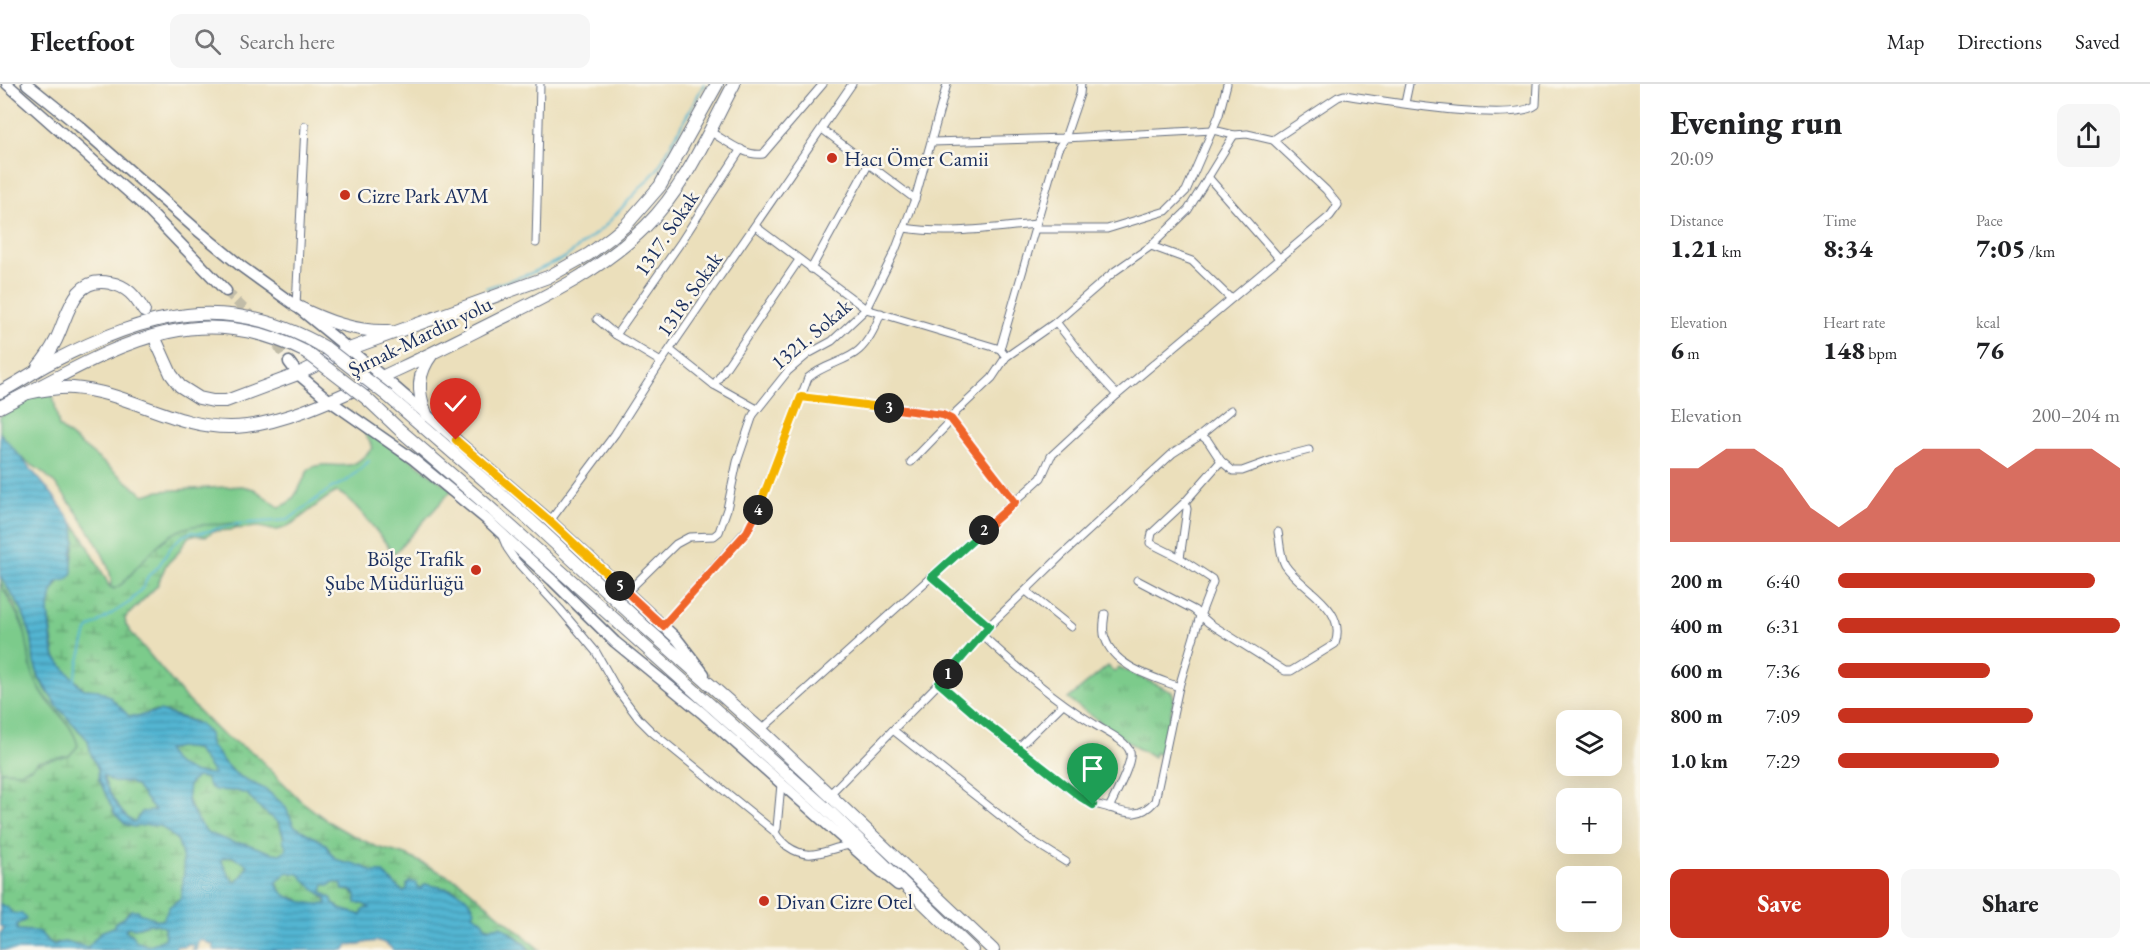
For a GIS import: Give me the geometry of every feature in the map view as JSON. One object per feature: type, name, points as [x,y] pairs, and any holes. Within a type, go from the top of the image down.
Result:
[{"type":"highway","name":"Şırnak-Mardin yolu","points":[[157,343],[175,381],[192,395],[219,402],[298,374],[349,349],[548,277],[600,246],[626,225],[660,186],[717,84]]},
{"type":"highway","name":"Şırnak-Mardin yolu","points":[[28,393],[75,388],[109,395],[208,426],[232,427],[259,424],[330,400],[383,377],[560,290],[603,262],[646,226],[679,188],[734,84]]},
{"type":"highway","points":[[31,374],[55,342],[77,292],[88,284],[101,282],[122,286],[134,295],[144,311]]},
{"type":"highway","points":[[296,306],[348,327],[375,332],[399,331]]},
{"type":"highway","points":[[0,407],[7,393],[31,374],[126,328],[163,318],[187,314],[231,314],[264,320],[299,333],[326,348],[388,396],[529,519],[646,628],[761,730],[993,950]]},
{"type":"highway","points":[[7,393],[28,393],[116,348],[151,335],[181,329],[220,328],[247,331],[277,339],[306,352],[366,398],[832,814],[972,950]]},
{"type":"highway","points":[[426,414],[421,400],[420,380],[424,364],[432,353]]},
{"type":"main road","points":[[7,84],[142,204],[225,291]]},
{"type":"main road","points":[[27,84],[242,267],[296,306],[383,377],[550,521],[677,639],[714,688]]},
{"type":"main road","points":[[289,362],[298,374],[330,400],[413,459],[501,533],[615,642],[701,712],[850,845],[935,914]]},
{"type":"street","points":[[536,243],[540,84]]},
{"type":"street","points":[[709,131],[741,149],[756,155],[763,154],[823,84]]},
{"type":"street","name":"1318. Sokak","points":[[550,521],[615,434],[661,362],[852,84]]},
{"type":"street","name":"1321. Sokak","points":[[627,592],[675,544],[689,537],[714,536],[719,532],[737,462],[753,415],[788,371],[808,354],[832,341],[866,309],[915,199],[946,84]]},
{"type":"street","points":[[1000,349],[1058,149],[1065,138],[1080,94],[1081,84]]},
{"type":"street","points":[[904,228],[928,232],[1035,227],[1107,229],[1166,211],[1186,191],[1219,115],[1227,84]]},
{"type":"street","points":[[1405,103],[1409,84]]},
{"type":"street","points":[[1273,140],[1344,95],[1452,111],[1513,111],[1530,109],[1536,105],[1537,84]]},
{"type":"street","points":[[296,306],[305,126]]},
{"type":"street","points":[[822,129],[915,199]]},
{"type":"street","points":[[761,730],[1041,478],[1051,456],[1117,395],[1330,216],[1338,205],[1326,190],[1273,140],[1247,134],[1234,135],[1213,130],[932,142]]},
{"type":"street","points":[[911,462],[992,378],[1006,357],[1056,322],[1115,271],[1151,246],[1188,210],[1234,135]]},
{"type":"street","name":"1317. Sokak","points":[[616,335],[681,242],[741,149]]},
{"type":"street","points":[[811,269],[868,165]]},
{"type":"street","points":[[1208,177],[1279,258]]},
{"type":"street","points":[[755,226],[866,309],[1000,349],[1006,357]]},
{"type":"street","points":[[1151,246],[1192,261],[1230,298]]},
{"type":"street","points":[[714,385],[799,260]]},
{"type":"street","points":[[663,626],[752,524],[808,378],[825,366],[858,351],[874,330],[881,313]]},
{"type":"street","points":[[597,319],[616,335],[661,362]]},
{"type":"street","points":[[1056,322],[1092,368],[1117,395]]},
{"type":"street","points":[[670,350],[714,385],[757,409]]},
{"type":"street","points":[[801,397],[943,415],[951,419],[1015,502]]},
{"type":"street","points":[[829,795],[939,683],[989,626],[1173,453],[1201,435],[1231,410]]},
{"type":"street","points":[[1201,435],[1233,471],[1242,471],[1310,450]]},
{"type":"street","points":[[939,683],[1018,748],[1093,805],[1123,813],[1139,813],[1148,809],[1155,801],[1179,687],[1200,616],[1214,582],[1180,558],[1150,543],[1152,533],[1185,502],[1221,460]]},
{"type":"street","points":[[1180,558],[1187,509],[1185,502]]},
{"type":"street","points":[[1137,580],[1194,610],[1285,671],[1291,671],[1335,644],[1337,630],[1335,618],[1322,600],[1291,574],[1283,562],[1278,532]]},
{"type":"street","points":[[501,533],[516,561],[596,652],[618,691],[645,725],[743,808],[775,832],[778,838],[798,854],[812,856],[832,848],[850,845]]},
{"type":"street","points":[[932,577],[989,626]]},
{"type":"street","points":[[1026,591],[1071,627]]},
{"type":"street","points":[[1105,614],[1105,638],[1115,654],[1129,666],[1179,687]]},
{"type":"street","points":[[982,635],[1062,705],[1122,742],[1130,751],[1130,760],[1109,808]]},
{"type":"street","points":[[1018,748],[1062,705]]},
{"type":"street","points":[[893,730],[1028,838],[1066,862]]},
{"type":"street","points":[[775,832],[781,784]]},
{"type":"green space","points":[[52,389],[59,427],[144,495],[159,491],[242,486],[254,489],[279,507],[285,505],[294,497],[309,469],[320,465],[353,464],[373,448],[357,419],[452,490],[394,554],[359,510],[337,492],[291,524],[277,530],[202,525],[115,589],[110,587],[111,577],[99,547],[66,498],[45,474],[19,455],[0,433],[0,416],[21,406],[17,398]]},
{"type":"green space","points":[[238,524],[237,526],[231,530],[213,531],[207,536],[188,537],[178,553],[166,565],[157,586],[125,618],[130,631],[184,696],[220,733],[255,754],[300,800],[348,833],[377,847],[406,855],[460,882],[540,950],[530,950],[507,930],[484,925],[455,890],[425,884],[418,888],[416,883],[410,881],[403,892],[382,872],[372,872],[364,867],[338,860],[331,854],[326,844],[294,826],[285,806],[266,790],[237,775],[225,764],[210,744],[209,734],[196,722],[165,712],[154,711],[139,716],[129,716],[109,696],[98,690],[84,689],[55,657],[48,612],[52,592],[72,563],[75,541],[74,525],[84,538],[110,587],[114,589],[122,584],[169,536],[189,527]]},
{"type":"green space","points":[[0,576],[21,608],[32,639],[34,662],[39,679],[57,706],[88,740],[99,779],[115,814],[125,824],[134,827],[161,826],[178,841],[184,872],[181,898],[174,903],[163,921],[128,912],[124,918],[118,920],[114,927],[101,932],[88,947],[70,942],[54,945],[36,931],[16,930],[17,924],[24,921],[18,914],[12,914],[0,904],[0,771],[21,772],[38,762],[69,756],[78,746],[66,721],[37,684],[30,663],[23,626],[3,587]]},
{"type":"green space","points":[[0,583],[25,630],[34,675],[40,689],[73,732],[78,746],[69,756],[38,762],[21,772],[0,771]]},
{"type":"green space","points":[[1108,666],[1114,672],[1119,667],[1172,692],[1174,698],[1162,755],[1155,753],[1154,757],[1137,748],[1068,699]]},
{"type":"green space","points":[[178,747],[196,749],[214,774],[195,773],[176,764],[166,750]]},
{"type":"green space","points":[[103,775],[117,782],[129,782],[136,786],[155,811],[144,813],[135,822],[130,820],[115,802]]},
{"type":"green space","points":[[196,777],[205,778],[210,787],[215,790],[247,794],[279,823],[287,849],[280,854],[272,853],[208,833],[199,823],[187,799],[189,784]]},
{"type":"green space","points":[[232,856],[248,865],[242,876],[235,882],[229,876],[221,860]]},
{"type":"green space","points":[[287,871],[297,873],[304,878],[327,904],[301,902],[285,896],[276,883]]},
{"type":"green space","points":[[341,883],[343,890],[350,891],[357,896],[356,899],[370,908],[361,915],[340,909],[322,891],[324,884]]},
{"type":"green space","points":[[148,924],[164,927],[165,939],[148,946],[136,941],[133,935],[125,931],[127,927],[140,927]]},
{"type":"water","points":[[0,433],[52,494],[74,525],[72,575],[66,580],[58,581],[52,592],[48,612],[55,658],[78,684],[84,689],[98,690],[109,696],[129,716],[160,711],[199,724],[209,734],[210,744],[225,764],[237,775],[266,790],[285,806],[294,826],[326,844],[331,854],[338,860],[364,867],[372,872],[382,872],[403,892],[410,881],[416,883],[418,888],[422,888],[425,884],[453,890],[470,902],[475,910],[473,914],[483,921],[484,925],[488,928],[501,926],[530,950],[393,950],[378,941],[348,945],[344,950],[214,950],[213,945],[200,939],[196,950],[192,950],[194,946],[188,944],[184,947],[177,946],[174,950],[0,950],[0,934],[4,928],[0,926],[0,904],[12,913],[22,914],[26,918],[17,924],[17,930],[40,932],[47,941],[54,945],[66,942],[88,947],[101,932],[114,927],[115,923],[131,910],[138,910],[140,914],[163,920],[169,907],[181,898],[184,872],[178,841],[161,826],[134,827],[125,824],[115,814],[99,779],[88,740],[57,706],[40,679],[34,662],[32,639],[21,608],[0,576]],"holes":[[[178,747],[196,749],[214,774],[195,773],[176,764],[166,750]],[[103,775],[113,782],[129,782],[136,786],[155,811],[142,812],[135,822],[130,820],[115,802]],[[196,777],[205,778],[210,787],[215,790],[247,794],[279,823],[287,849],[280,854],[272,853],[208,833],[199,823],[187,801],[189,784]],[[232,856],[248,865],[242,876],[235,882],[229,876],[221,860]],[[287,872],[299,874],[326,898],[327,904],[295,900],[279,889],[276,883]],[[333,882],[341,883],[343,890],[350,890],[356,894],[356,903],[370,908],[364,909],[361,915],[340,909],[322,892],[324,884],[329,886]],[[157,924],[164,927],[165,939],[148,946],[136,941],[133,935],[125,931],[127,927]]]},
{"type":"waterway","points":[[486,288],[529,274],[566,257],[604,227],[657,170],[704,84]]},
{"type":"waterway","points":[[73,683],[87,631],[130,602],[173,544],[183,536],[191,532],[200,533],[236,524],[288,520],[330,489],[348,480],[369,461]]},
{"type":"tunnel","points":[[226,291],[272,337],[289,362]]},
{"type":"place","name":"Hacı Ömer Camii","points":[[832,158]]},
{"type":"place","name":"Cizre Park AVM","points":[[345,195]]},
{"type":"place","name":"Bölge Trafik Şube Müdürlüğü","points":[[476,570]]},
{"type":"place","name":"Divan Cizre Otel","points":[[764,901]]},
{"type":"route","points":[[456,440],[550,521],[663,626],[724,559],[752,524],[801,397],[943,415],[951,419],[1015,502],[932,577],[989,626],[939,683],[978,717],[1093,805]]}]
